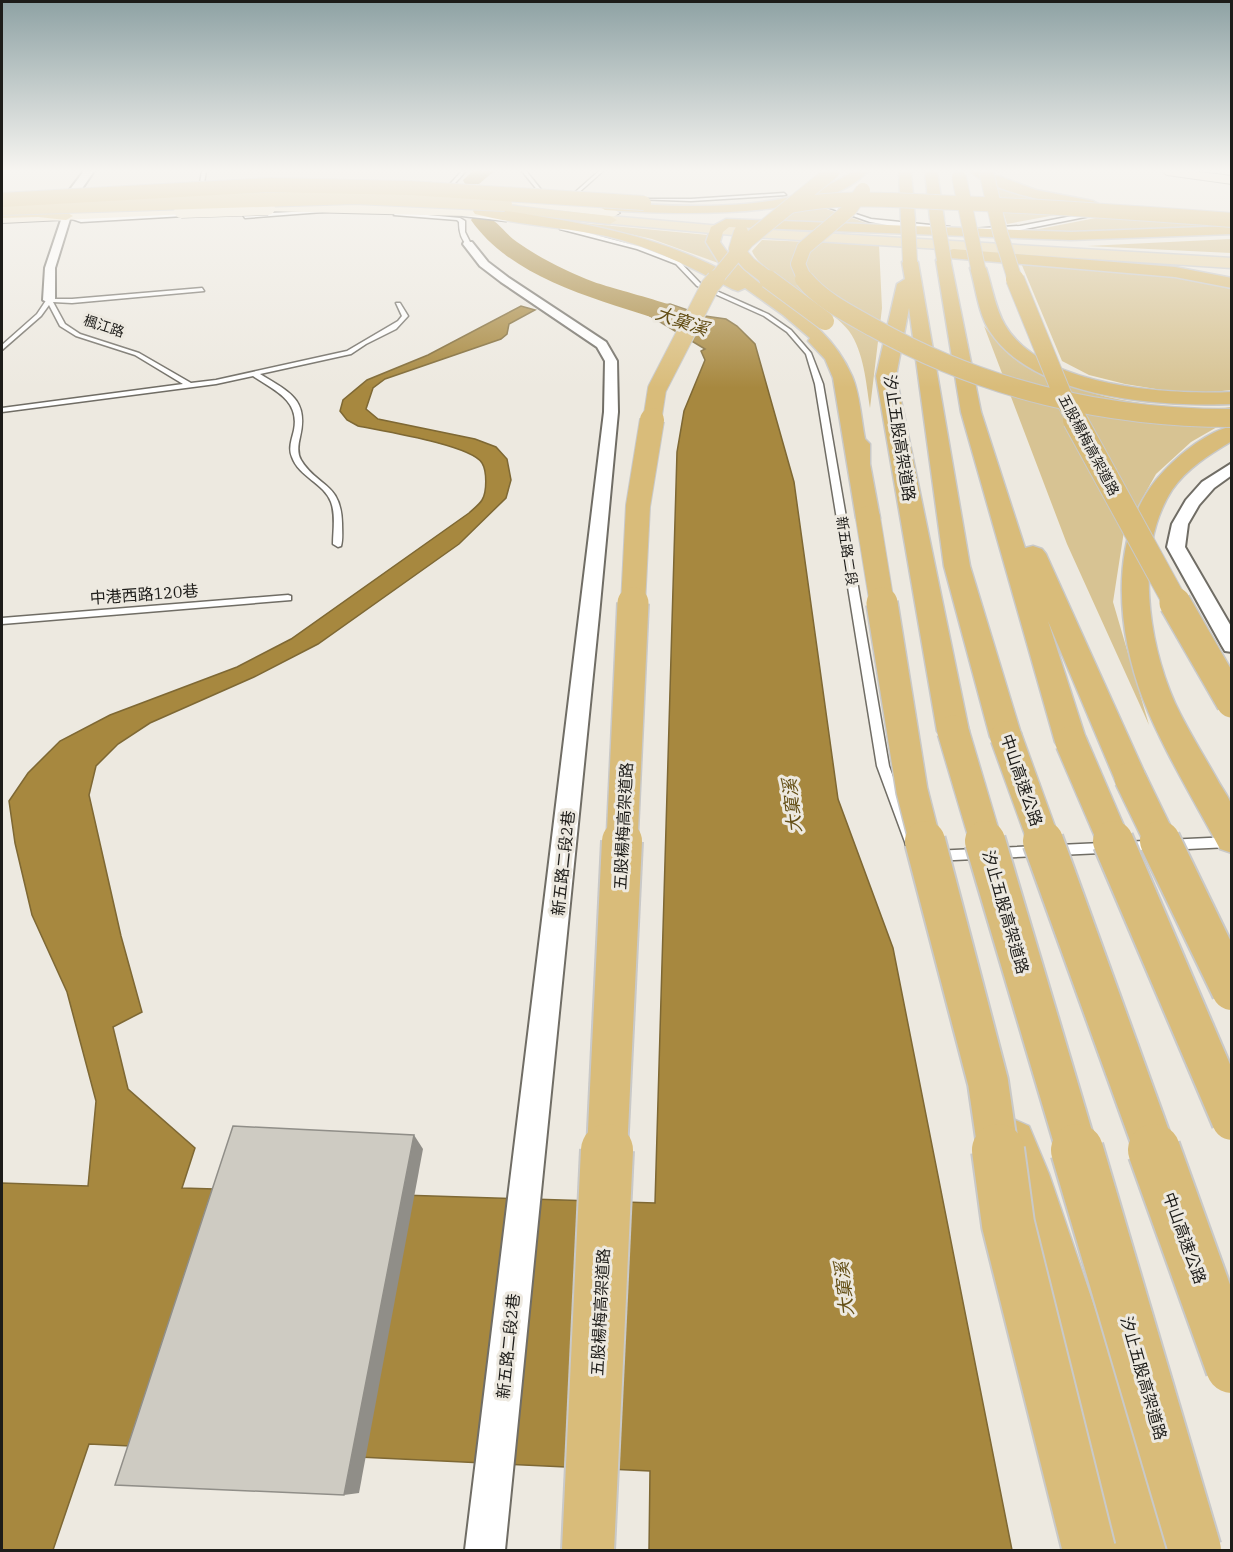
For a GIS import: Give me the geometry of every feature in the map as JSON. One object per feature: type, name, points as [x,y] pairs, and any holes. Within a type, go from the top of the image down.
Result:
[{"type":"highway","points":[[640,243],[681,256],[763,298],[812,336],[832,357]]},
{"type":"highway","points":[[714,243],[721,258],[750,283],[806,322],[832,357],[843,378],[912,791],[988,1082],[1008,1224],[1089,1551]]},
{"type":"highway","points":[[737,243],[736,249],[756,269],[834,329],[847,361],[860,418],[859,464]]},
{"type":"highway","name":"五股楊梅高架道路","points":[[588,1551],[638,506],[657,389],[710,286],[745,243]]},
{"type":"highway","points":[[810,243],[803,249],[799,259],[800,272],[807,282],[832,304],[905,345],[1016,388],[1109,410],[1159,417],[1232,418]]},
{"type":"highway","points":[[836,243],[1175,272],[1232,284]]},
{"type":"highway","name":"中山高速公路","points":[[909,243],[910,262],[957,566],[1006,737],[1232,1367]]},
{"type":"highway","points":[[941,243],[972,412],[1071,742],[1232,1120]]},
{"type":"highway","points":[[973,243],[978,268],[997,328],[1015,350],[1042,366],[1090,385],[1122,392],[1204,401],[1232,398]]},
{"type":"highway","name":"五股楊梅高架道路","points":[[1004,243],[1017,285],[1062,394],[1140,540],[1232,702]]},
{"type":"highway","name":"汐止五股高架道路","points":[[910,262],[886,376],[953,731],[1195,1551]]},
{"type":"highway","points":[[972,412],[1130,778],[1232,990]]},
{"type":"highway","points":[[1232,432],[1196,455],[1163,487],[1148,511],[1137,555],[1135,584],[1139,626],[1156,694],[1232,840]]},
{"type":"highway","points":[[1163,487],[1232,445]]},
{"type":"highway","points":[[988,1082],[1026,1174],[1129,1494],[1144,1551]]},
{"type":"main road","name":"新五路二段","points":[[927,243],[1232,263]]},
{"type":"main road","name":"新五路二段","points":[[1022,243],[1232,257]]},
{"type":"main road","points":[[1084,263],[1209,262]]},
{"type":"street","points":[[49,300],[50,268],[58,243]]},
{"type":"street","name":"新五路二段2巷","points":[[477,243],[484,264],[602,345],[611,361],[611,412],[590,615],[486,1551]]},
{"type":"street","points":[[1232,467],[1208,485],[1192,503],[1180,524],[1176,547],[1232,646]]},
{"type":"lane","name":"新五路二段","points":[[618,243],[678,263],[699,285],[766,315],[789,331],[809,354],[819,384],[883,766],[916,856],[1232,840]]},
{"type":"lane","points":[[2,348],[5,342],[39,315],[49,300],[72,301],[202,290]]},
{"type":"lane","name":"楓江路","points":[[49,300],[62,325],[78,335],[137,354],[189,385]]},
{"type":"lane","points":[[2,410],[216,382],[349,353],[358,344],[399,327],[405,316],[398,304]]},
{"type":"lane","points":[[253,373],[292,399],[300,409],[301,421],[293,448],[296,459],[329,492],[335,503],[338,544]]},
{"type":"lane","name":"中港西路120巷","points":[[2,621],[288,598]]},
{"type":"shaded area","points":[[664,243],[708,243],[721,264]]},
{"type":"shaded area","points":[[759,243],[879,245],[882,308],[870,408],[861,358],[849,331],[827,310],[768,269],[752,251]]},
{"type":"shaded area","points":[[1231,243],[1231,253],[1087,246]]},
{"type":"shaded area","points":[[1021,263],[1177,276],[1231,289],[1231,390],[1204,393],[1125,384],[1089,375],[1062,361]]},
{"type":"shaded area","points":[[984,326],[1014,358],[1040,374],[1064,384],[1092,393],[1152,405],[1181,408],[1231,407],[1231,419],[1191,442],[1156,474],[1124,531],[1113,602],[1149,725],[1067,544]]},
{"type":"water","points":[[670,304],[705,316],[726,319],[737,326],[755,344],[794,482],[838,799],[893,948],[1012,1550],[649,1550],[650,1471],[89,1444],[53,1550],[2,1550],[2,1183],[88,1186],[96,1101],[67,992],[32,915],[15,843],[9,801],[28,773],[60,741],[110,715],[237,667],[291,639],[478,505],[484,496],[486,476],[482,463],[474,456],[425,440],[358,426],[347,420],[340,411],[343,400],[367,380],[428,355],[521,306],[535,310],[509,324],[507,334],[501,339],[385,379],[373,388],[366,409],[378,419],[475,439],[496,447],[507,459],[511,480],[506,498],[459,544],[318,644],[254,677],[150,723],[118,744],[96,766],[89,795],[121,936],[142,1012],[113,1027],[128,1089],[195,1148],[182,1188],[655,1203],[677,452],[684,411],[705,360],[701,351],[705,349],[647,314],[648,308]]},
{"type":"building","points":[[233,1126],[414,1135],[344,1495],[115,1485]]},
{"type":"waterway","name":"大窠溪","points":[[505,243],[532,262],[560,277],[709,329]]}]
